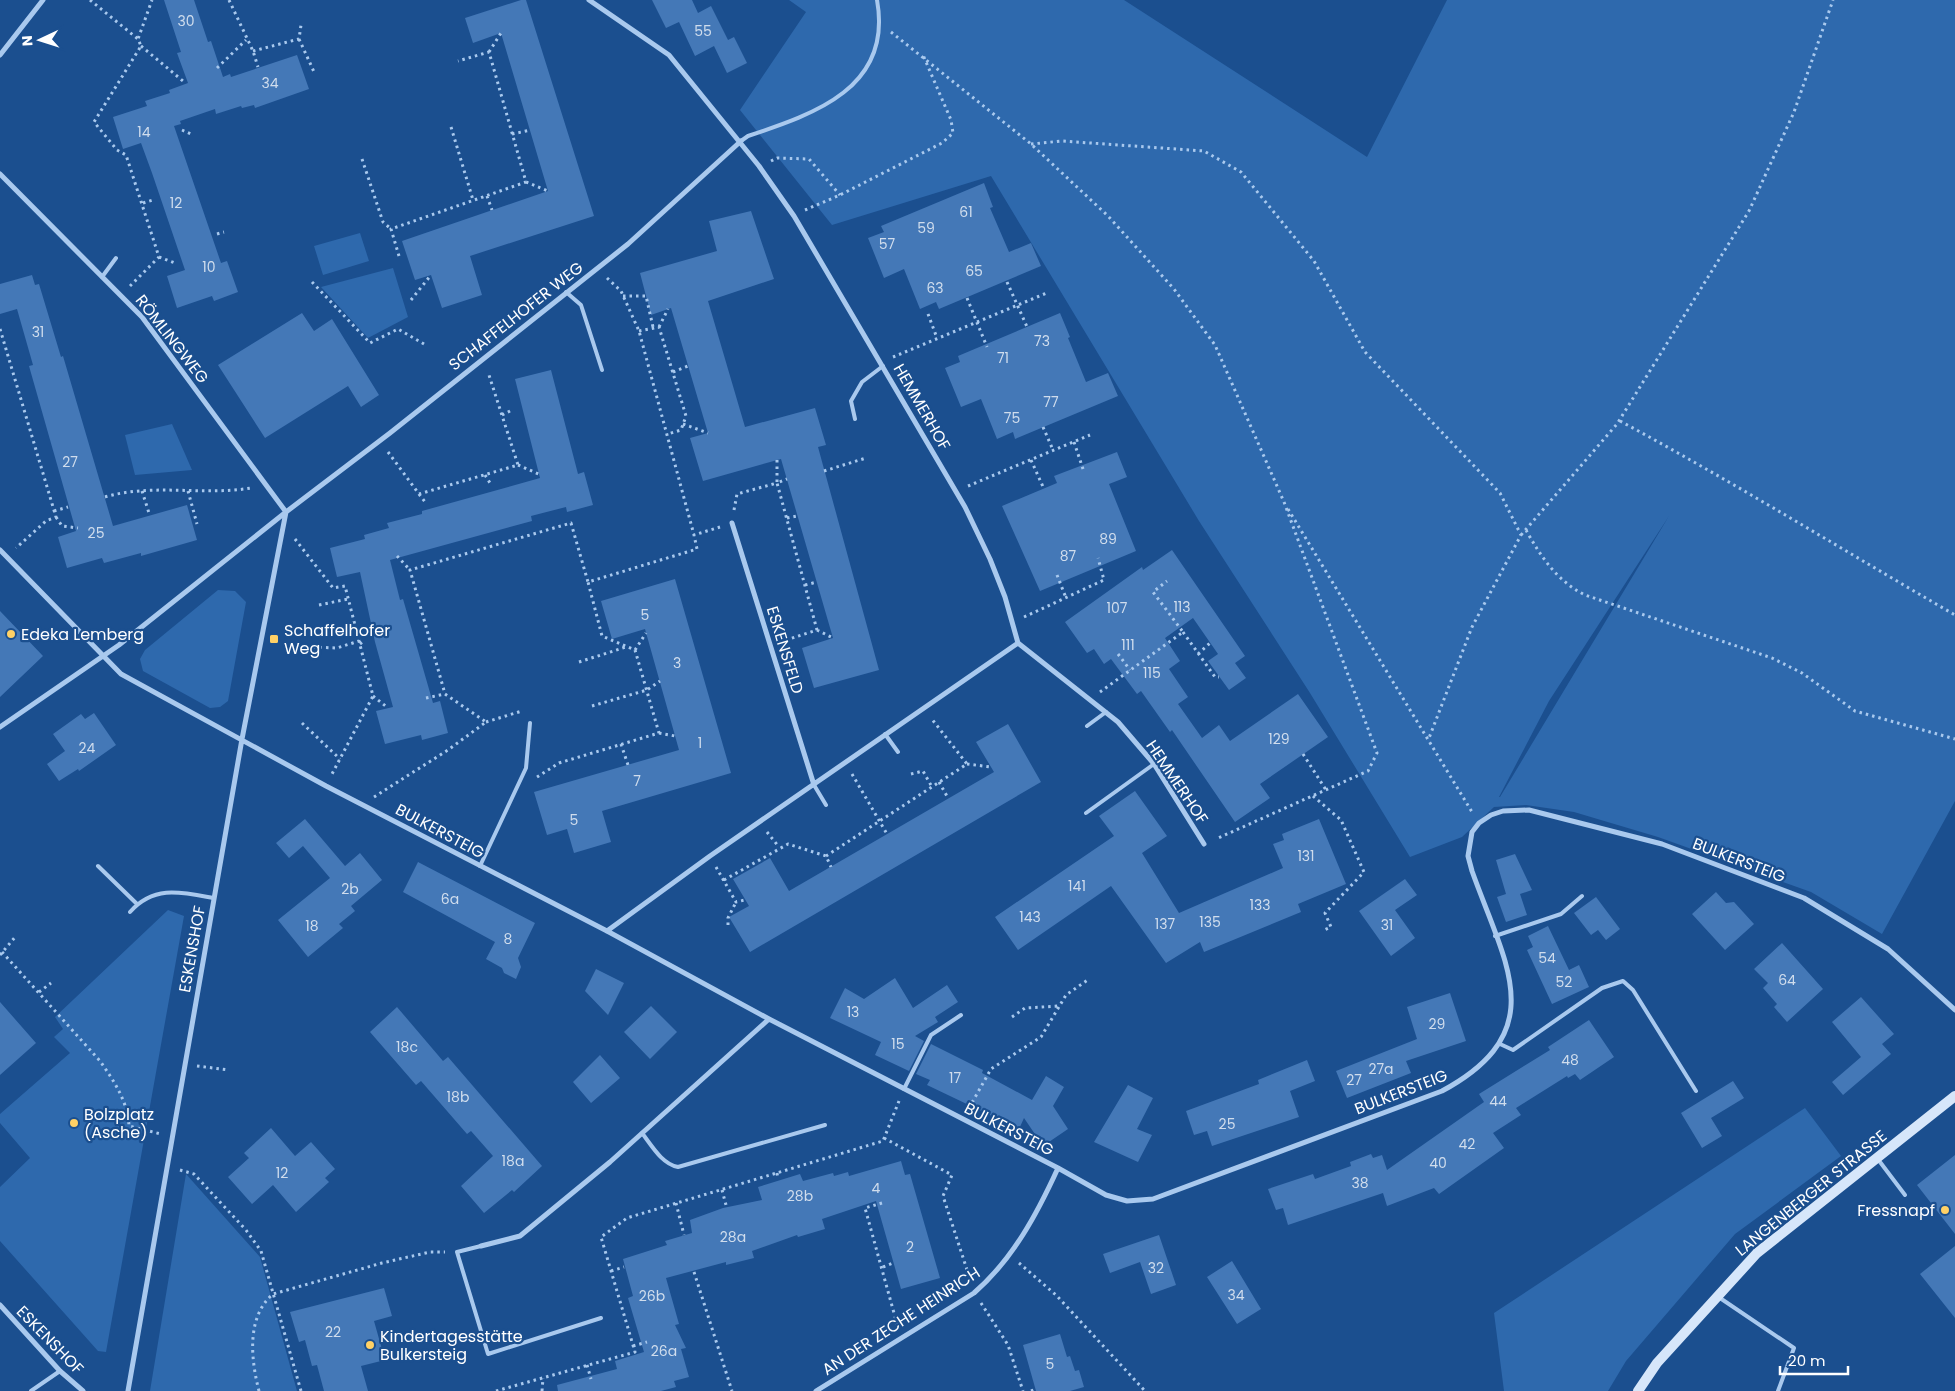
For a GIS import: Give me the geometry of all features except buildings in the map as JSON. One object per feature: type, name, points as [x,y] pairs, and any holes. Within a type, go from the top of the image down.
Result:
[{"type":"main road","name":"LANGENBERGER STRASSE","points":[[1638,1391],[1657,1363],[1757,1253],[1955,1096]]},
{"type":"street","points":[[0,55],[43,0]]},
{"type":"street","name":"HEMMERHOF","points":[[589,0],[669,55],[759,166],[794,216],[956,491],[990,559],[1018,643],[1118,722],[1154,764],[1204,844]]},
{"type":"street","name":"SCHAFFELHOFER WEG","points":[[0,727],[104,656],[380,440],[628,244],[741,142]]},
{"type":"street","name":"RÖMLINGWEG","points":[[0,174],[142,317],[286,512]]},
{"type":"street","name":"ESKENSHOF","points":[[128,1391],[213,898],[286,512]]},
{"type":"street","name":"ESKENSFELD","points":[[732,523],[814,785]]},
{"type":"street","points":[[0,550],[104,656]]},
{"type":"street","points":[[607,931],[922,707],[1018,643]]},
{"type":"street","name":"BULKERSTEIG","points":[[104,656],[121,674],[326,786],[607,931],[769,1019],[1058,1168],[1106,1195],[1127,1201],[1153,1199],[1442,1091],[1466,1078],[1488,1059],[1500,1044],[1512,1010],[1512,990],[1468,856],[1472,832],[1479,823],[1491,815],[1503,811],[1529,810],[1662,844],[1804,898],[1888,950],[1955,1010]]},
{"type":"street","points":[[481,1246],[520,1236],[642,1133],[769,1019]]},
{"type":"street","name":"AN DER ZECHE HEINRICH","points":[[816,1391],[974,1293],[995,1275],[1036,1216],[1058,1168]]},
{"type":"street","name":"ESKENSHOF","points":[[0,1305],[60,1371],[83,1391]]},
{"type":"lane","name":"SCHAFFELHOFER WEG","points":[[741,142],[748,136],[804,117],[834,101],[864,71],[876,46],[881,20],[877,0]]},
{"type":"lane","points":[[102,277],[116,258]]},
{"type":"lane","points":[[566,292],[581,305],[602,370]]},
{"type":"lane","points":[[855,419],[851,401],[862,382],[882,364]]},
{"type":"lane","points":[[1086,726],[1106,712]]},
{"type":"lane","points":[[480,866],[526,768],[530,723]]},
{"type":"lane","points":[[885,734],[898,752]]},
{"type":"lane","points":[[1086,813],[1154,764]]},
{"type":"lane","points":[[814,785],[826,805]]},
{"type":"lane","points":[[98,866],[137,904]]},
{"type":"lane","points":[[130,912],[137,904],[156,894],[182,892],[213,898]]},
{"type":"lane","points":[[1495,936],[1562,914],[1582,896]]},
{"type":"lane","points":[[1500,1044],[1514,1050],[1602,988],[1623,981],[1633,990],[1696,1091]]},
{"type":"lane","points":[[904,1089],[931,1035],[962,1015]]},
{"type":"lane","points":[[642,1133],[664,1161],[670,1166],[678,1166],[825,1125]]},
{"type":"lane","points":[[1877,1158],[1906,1195]]},
{"type":"lane","points":[[481,1246],[457,1252],[488,1354],[601,1318]]},
{"type":"lane","points":[[1717,1296],[1794,1348],[1778,1391]]},
{"type":"lane","points":[[31,1391],[60,1371]]},
{"type":"path","points":[[90,0],[138,38],[141,46],[184,81]]},
{"type":"path","points":[[138,38],[152,0]]},
{"type":"path","points":[[228,0],[253,51],[258,66]]},
{"type":"path","points":[[1429,738],[1472,627],[1521,535],[1620,421],[1748,211],[1794,112],[1833,0]]},
{"type":"path","points":[[881,20],[892,33],[922,55],[1031,144],[1108,216],[1174,289],[1215,345],[1284,502],[1377,752],[1368,771],[1204,844]]},
{"type":"path","points":[[301,25],[299,39],[315,74]]},
{"type":"path","points":[[458,61],[489,52],[501,34]]},
{"type":"path","points":[[253,51],[299,39]]},
{"type":"path","points":[[217,68],[246,40]]},
{"type":"path","points":[[141,46],[94,122],[117,150],[126,155],[159,257]]},
{"type":"path","points":[[489,52],[526,182]]},
{"type":"path","points":[[794,216],[840,195],[942,143],[953,134],[951,120],[922,55]]},
{"type":"path","points":[[451,127],[473,200]]},
{"type":"path","points":[[182,130],[191,134]]},
{"type":"path","points":[[512,134],[531,130]]},
{"type":"path","points":[[1031,144],[1062,141],[1204,151],[1241,172],[1314,261],[1365,352],[1500,493],[1521,535]]},
{"type":"path","points":[[759,166],[777,158],[809,159],[840,195]]},
{"type":"path","points":[[362,160],[383,222],[391,229],[399,256]]},
{"type":"path","points":[[391,229],[526,182],[548,191]]},
{"type":"path","points":[[487,196],[492,210]]},
{"type":"path","points":[[143,203],[153,200]]},
{"type":"path","points":[[217,234],[224,232]]},
{"type":"path","points":[[159,257],[175,263]]},
{"type":"path","points":[[120,295],[159,257]]},
{"type":"path","points":[[588,582],[697,549],[639,331],[623,296],[597,268]]},
{"type":"path","points":[[412,300],[431,275]]},
{"type":"path","points":[[312,282],[370,343],[398,328],[424,344]]},
{"type":"path","points":[[1007,282],[1028,329]]},
{"type":"path","points":[[882,364],[937,338],[1049,292]]},
{"type":"path","points":[[623,296],[646,296],[653,328]]},
{"type":"path","points":[[967,298],[987,347]]},
{"type":"path","points":[[667,434],[681,430],[686,416],[659,328],[668,309]]},
{"type":"path","points":[[928,314],[937,338]]},
{"type":"path","points":[[639,331],[659,328]]},
{"type":"path","points":[[0,329],[56,517],[62,526],[78,528]]},
{"type":"path","points":[[483,357],[518,465]]},
{"type":"path","points":[[673,372],[688,366]]},
{"type":"path","points":[[502,415],[512,410]]},
{"type":"path","points":[[1620,421],[1700,464],[1813,533],[1955,615]]},
{"type":"path","points":[[683,424],[708,433]]},
{"type":"path","points":[[1043,427],[1053,450]]},
{"type":"path","points":[[956,491],[1090,435]]},
{"type":"path","points":[[380,440],[424,502]]},
{"type":"path","points":[[1074,442],[1084,472]]},
{"type":"path","points":[[824,471],[866,458]]},
{"type":"path","points":[[777,460],[777,483],[817,630]]},
{"type":"path","points":[[1031,460],[1044,488]]},
{"type":"path","points":[[419,494],[518,465],[541,475]]},
{"type":"path","points":[[485,475],[490,483]]},
{"type":"path","points":[[694,535],[732,523],[737,494],[787,480]]},
{"type":"path","points":[[105,497],[127,490],[188,491],[267,485]]},
{"type":"path","points":[[142,491],[149,514]]},
{"type":"path","points":[[188,491],[197,524]]},
{"type":"path","points":[[1284,502],[1479,823]]},
{"type":"path","points":[[54,511],[68,507]]},
{"type":"path","points":[[787,518],[798,516]]},
{"type":"path","points":[[6,557],[46,521],[56,517]]},
{"type":"path","points":[[410,570],[570,524],[602,636],[635,650],[659,733]]},
{"type":"path","points":[[283,526],[333,588],[345,586],[373,696],[388,708]]},
{"type":"path","points":[[1526,530],[1541,557],[1568,587],[1648,617],[1772,658],[1802,673],[1855,711],[1955,739]]},
{"type":"path","points":[[397,556],[410,570],[445,694],[486,722]]},
{"type":"path","points":[[1012,622],[1104,580],[1098,558]]},
{"type":"path","points":[[1057,575],[1066,598]]},
{"type":"path","points":[[1166,581],[1153,592],[1215,677],[1219,677]]},
{"type":"path","points":[[805,585],[817,582]]},
{"type":"path","points":[[319,605],[348,599]]},
{"type":"path","points":[[770,645],[817,630],[833,638]]},
{"type":"path","points":[[1090,700],[1183,632]]},
{"type":"path","points":[[635,650],[646,633]]},
{"type":"path","points":[[313,647],[337,648],[365,640]]},
{"type":"path","points":[[1198,654],[1210,643]]},
{"type":"path","points":[[579,662],[626,646]]},
{"type":"path","points":[[1118,654],[1130,670]]},
{"type":"path","points":[[592,706],[647,690],[660,681]]},
{"type":"path","points":[[426,698],[445,694]]},
{"type":"path","points":[[326,786],[373,696]]},
{"type":"path","points":[[922,707],[967,764]]},
{"type":"path","points":[[362,804],[448,750],[486,722],[522,711]]},
{"type":"path","points":[[302,723],[340,759]]},
{"type":"path","points":[[514,793],[559,763],[659,733],[675,736]]},
{"type":"path","points":[[621,744],[628,765]]},
{"type":"path","points":[[1303,754],[1326,790]]},
{"type":"path","points":[[845,762],[888,834]]},
{"type":"path","points":[[826,856],[967,764],[991,768]]},
{"type":"path","points":[[911,774],[923,772],[932,787]]},
{"type":"path","points":[[939,782],[948,798]]},
{"type":"path","points":[[1313,796],[1341,820],[1364,872],[1324,913],[1331,927],[1322,931]]},
{"type":"path","points":[[761,822],[779,847]]},
{"type":"path","points":[[724,880],[779,847],[788,844],[826,856],[831,867]]},
{"type":"path","points":[[710,856],[736,902]]},
{"type":"path","points":[[736,902],[745,900]]},
{"type":"path","points":[[728,926],[728,918],[736,902]]},
{"type":"path","points":[[16,936],[1,953],[85,1043],[114,1081],[128,1112],[129,1126],[171,1136]]},
{"type":"path","points":[[963,1120],[991,1069],[1041,1037],[1066,995],[1090,978]]},
{"type":"path","points":[[39,992],[51,983]]},
{"type":"path","points":[[1012,1017],[1025,1008],[1060,1006]]},
{"type":"path","points":[[184,1063],[229,1070]]},
{"type":"path","points":[[496,1391],[635,1352],[601,1237],[628,1218],[883,1141],[904,1089]]},
{"type":"path","points":[[884,1138],[952,1175],[944,1196],[974,1293],[1008,1345],[1023,1391]]},
{"type":"path","points":[[166,1166],[194,1174],[246,1230],[261,1251],[301,1391]]},
{"type":"path","points":[[777,1173],[778,1179]]},
{"type":"path","points":[[722,1190],[726,1205]]},
{"type":"path","points":[[882,1202],[865,1208],[883,1267],[901,1339]]},
{"type":"path","points":[[676,1203],[684,1235]]},
{"type":"path","points":[[259,1391],[254,1373],[252,1349],[256,1320],[262,1303],[273,1294],[430,1252],[457,1252]]},
{"type":"path","points":[[1010,1254],[1056,1295],[1145,1391]]},
{"type":"path","points":[[883,1267],[893,1263]]},
{"type":"path","points":[[611,1271],[624,1267]]},
{"type":"path","points":[[694,1272],[732,1391]]},
{"type":"path","points":[[633,1346],[647,1342]]},
{"type":"path","points":[[587,1365],[591,1379]]},
{"type":"path","points":[[542,1391],[543,1378]]},
{"type":"path","points":[[1031,1391],[1036,1389]]},
{"type":"shaded area","points":[[789,0],[1124,0],[1367,157],[1447,0],[1955,0],[1955,801],[1882,934],[1811,892],[1658,837],[1574,812],[1526,805],[1494,807],[1462,837],[1410,857],[1310,693],[1199,521],[991,176],[832,225],[740,110],[806,12]],"holes":[[[1669,516],[1500,797],[1549,701]]]},
{"type":"shaded area","points":[[360,233],[369,261],[323,275],[314,246]]},
{"type":"shaded area","points":[[393,268],[408,317],[368,338],[321,287]]},
{"type":"shaded area","points":[[172,424],[192,470],[135,475],[125,435]]},
{"type":"shaded area","points":[[218,590],[235,591],[246,602],[228,701],[220,707],[210,708],[143,671],[140,659],[145,650]]},
{"type":"shaded area","points":[[168,910],[184,916],[106,1352],[98,1351],[0,1241],[0,1187],[30,1158],[0,1123],[0,1114],[70,1053],[54,1037],[63,1029],[55,1017]]},
{"type":"shaded area","points":[[1805,1108],[1841,1156],[1735,1234],[1626,1361],[1608,1391],[1504,1391],[1494,1313]]},
{"type":"shaded area","points":[[186,1174],[260,1257],[297,1391],[150,1391]]},
{"type":"place","name":"Edeka Lemberg","points":[[11,634]]},
{"type":"place","name":"Schaffelhofer Weg","points":[[274,639]]},
{"type":"place","name":"Bolzplatz (Asche)","points":[[74,1123]]},
{"type":"place","name":"Fressnapf","points":[[1945,1210]]},
{"type":"place","name":"Kindertagesstätte Bulkersteig","points":[[370,1345]]}]
